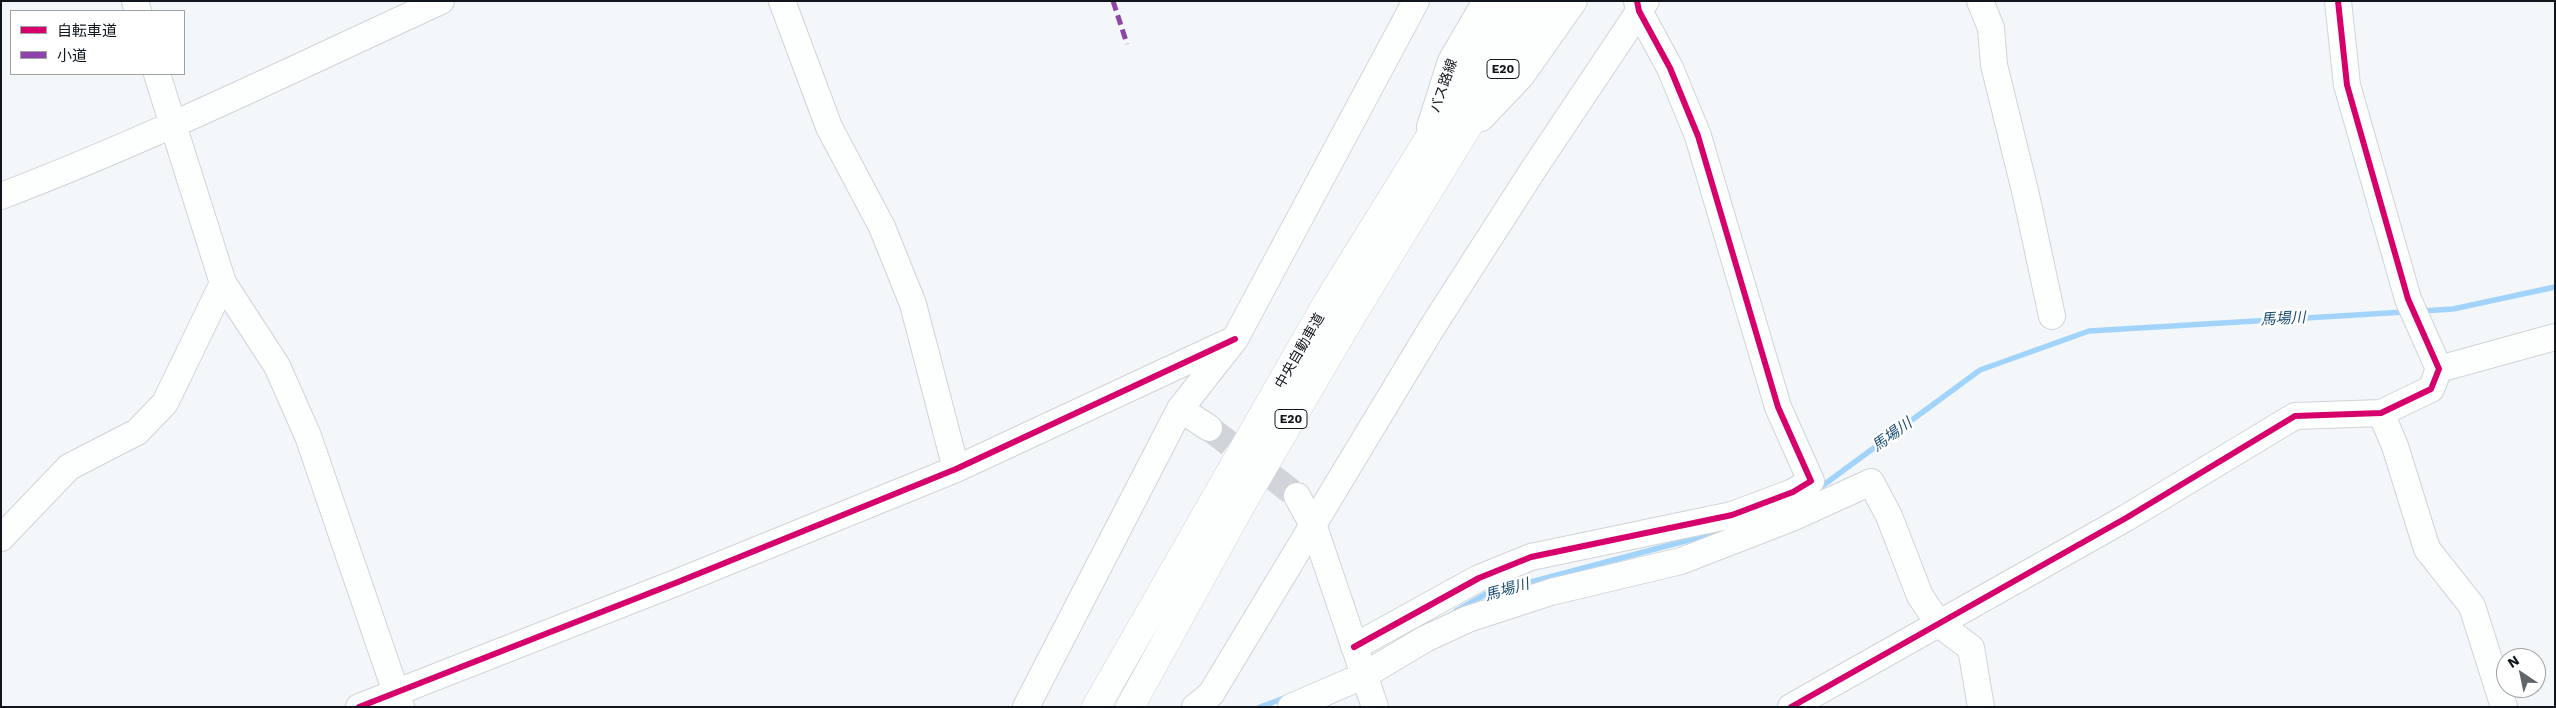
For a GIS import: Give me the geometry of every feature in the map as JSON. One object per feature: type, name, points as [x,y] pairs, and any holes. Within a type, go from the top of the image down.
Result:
[{"type":"highway","name":"中央自動車道","points":[[1096,707],[1327,303],[1514,1]]},
{"type":"highway","name":"中央自動車道","points":[[1130,707],[1240,507],[1351,317],[1545,1]]},
{"type":"street","points":[[1,196],[55,175],[173,123],[441,1]]},
{"type":"street","points":[[782,1],[829,128],[882,227],[913,304],[956,469]]},
{"type":"street","points":[[1026,707],[1180,410],[1236,339],[1416,1]]},
{"type":"street","name":"バス路線","points":[[1424,147],[1451,60],[1486,1]]},
{"type":"street","points":[[1462,137],[1521,76],[1574,1]]},
{"type":"street","points":[[1980,1],[1991,28],[1994,65],[2026,195],[2052,316]]},
{"type":"street","points":[[1791,707],[2126,518],[2295,416],[2381,413],[2431,389],[2439,369],[2408,299],[2347,84],[2338,1]]},
{"type":"street","points":[[1358,662],[1425,639],[1468,619],[1551,592],[1681,561],[1811,481],[1778,407],[1698,136],[1670,68],[1640,4]]},
{"type":"street","points":[[1195,707],[1211,694],[1314,527],[1434,326],[1640,4]]},
{"type":"street","points":[[157,75],[223,283],[277,366],[308,436],[398,699]]},
{"type":"street","points":[[1,538],[69,467],[137,432],[165,404],[223,283]]},
{"type":"street","points":[[2439,369],[2555,337]]},
{"type":"street","points":[[359,707],[398,699],[956,469],[1236,339]]},
{"type":"street","points":[[1180,410],[1210,428]]},
{"type":"street","points":[[2381,413],[2394,446],[2427,549],[2472,606],[2504,707]]},
{"type":"street","points":[[1291,707],[1479,578],[1532,557],[1736,527],[1850,493],[1871,482],[1889,516],[1920,596],[1939,624],[1971,648],[1980,707]]},
{"type":"street","points":[[1298,496],[1314,527],[1358,662],[1375,707]]},
{"type":"waterway","name":"馬場川","points":[[2422,311],[2453,309],[2555,287]]},
{"type":"waterway","name":"馬場川","points":[[1818,489],[1980,370],[2089,331],[2405,312]]},
{"type":"waterway","name":"馬場川","points":[[1456,611],[1486,594],[1719,532]]},
{"type":"waterway","name":"馬場川","points":[[1260,707],[1287,697]]},
{"type":"tunnel","points":[[1209,428],[1297,496]]},
{"type":"marked path","points":[[1113,1],[1127,44]]},
{"type":"cycle path","points":[[1354,647],[1479,578],[1531,557],[1732,515],[1793,492],[1811,481],[1778,407],[1698,136],[1670,68],[1639,11],[1637,1]]},
{"type":"cycle path","points":[[1791,707],[2126,518],[2295,416],[2381,413],[2431,389],[2439,369],[2408,299],[2347,85],[2338,1]]},
{"type":"cycle path","points":[[359,707],[678,582],[956,469],[1235,339]]}]
